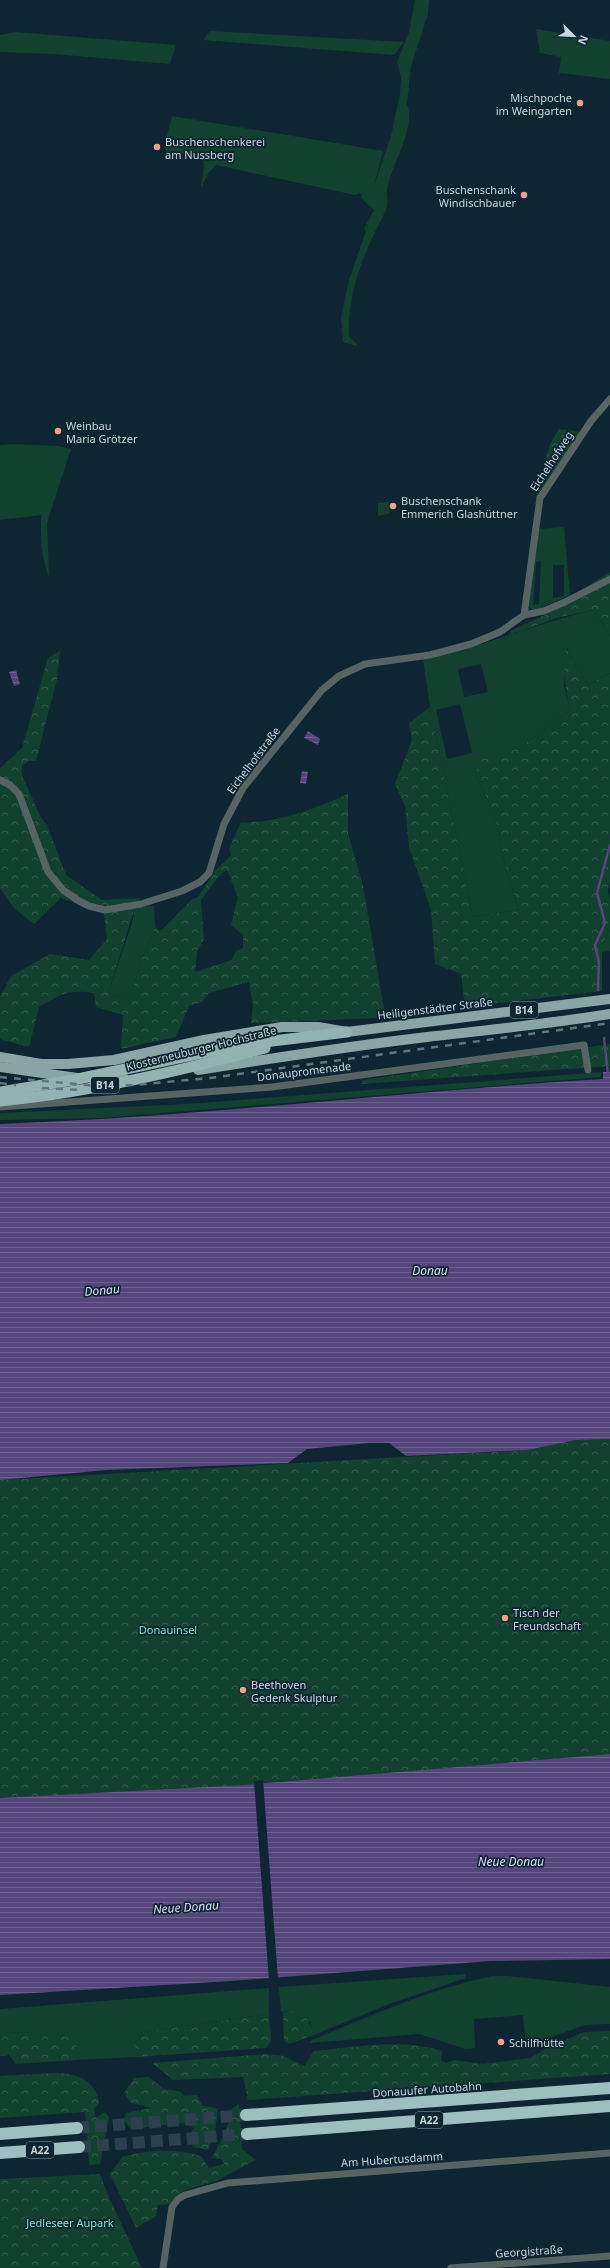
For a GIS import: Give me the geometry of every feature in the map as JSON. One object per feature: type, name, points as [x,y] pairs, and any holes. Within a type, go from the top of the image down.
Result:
[{"type":"highway","name":"Heiligenstädter Straße","points":[[286,1040],[347,1032]]},
{"type":"highway","name":"Klosterneuburger Hochstraße","points":[[0,1092],[73,1080],[240,1045],[286,1040]]},
{"type":"highway","name":"Klosterneuburger Hochstraße","points":[[0,1101],[39,1097],[104,1085],[215,1060],[286,1040]]},
{"type":"highway","name":"Donauufer Autobahn","points":[[246,2115],[610,2088]]},
{"type":"highway","name":"A22","points":[[247,2134],[610,2106]]},
{"type":"highway","name":"A22","points":[[0,2134],[77,2128]]},
{"type":"highway","name":"A22","points":[[0,2153],[79,2147]]},
{"type":"main road","name":"Heiligenstädter Straße","points":[[347,1032],[610,999]]},
{"type":"main road","points":[[0,1067],[81,1078],[136,1079],[312,1052],[426,1037],[551,1024],[610,1014]]},
{"type":"main road","points":[[0,1057],[41,1064],[68,1064],[114,1060],[204,1040],[282,1027],[318,1027],[347,1032]]},
{"type":"street","name":"Eichelhofweg","points":[[524,615],[540,498],[586,426],[610,399]]},
{"type":"street","name":"Eichelhofstraße","points":[[0,780],[10,785],[19,794],[48,872],[56,884],[71,897],[89,906],[105,910],[141,904],[159,899],[191,887],[209,872],[224,824],[243,788],[322,690],[339,676],[365,664],[430,655],[460,648],[500,632],[524,615],[540,612],[564,602],[610,579]]},
{"type":"street","name":"Donaupromenade","points":[[0,1107],[272,1087],[584,1045],[588,1070]]},
{"type":"street","name":"Am Hubertusdamm","points":[[164,2268],[170,2216],[178,2199],[192,2192],[244,2182],[610,2153]]},
{"type":"street","name":"Georgistraße","points":[[450,2268],[610,2256]]},
{"type":"green space","points":[[415,0],[429,0],[428,14],[411,66],[407,104],[409,114],[408,125],[402,148],[389,182],[387,194],[388,205],[369,244],[359,270],[352,297],[349,337],[356,343],[357,346],[343,342],[341,317],[349,280],[366,231],[364,229],[374,210],[361,198],[362,193],[355,195],[216,165],[208,174],[201,188],[204,167],[203,159],[193,152],[179,155],[167,152],[164,148],[172,116],[383,151],[374,186],[391,136],[400,94],[401,77],[397,62],[409,32]]},
{"type":"green space","points":[[536,29],[610,41],[610,79],[559,73],[561,57],[540,53]]},
{"type":"green space","points":[[210,31],[404,42],[394,55],[203,40]]},
{"type":"green space","points":[[15,32],[176,45],[170,64],[53,54],[0,52],[0,35]]},
{"type":"green space","points":[[559,429],[580,432],[536,498],[550,444]]},
{"type":"green space","points":[[14,444],[58,446],[71,449],[47,523],[49,576],[44,561],[41,538],[41,515],[0,520],[0,445]]},
{"type":"green space","points":[[389,502],[390,513],[378,516],[378,503]]},
{"type":"green space","points":[[564,527],[570,595],[537,610],[531,609],[528,605],[537,529]],"holes":[[[541,561],[539,604],[533,605],[536,562]],[[553,565],[564,565],[564,596],[553,598]]]},
{"type":"green space","points":[[610,572],[610,636],[594,610],[560,617],[509,635],[512,630],[567,605],[592,583]]},
{"type":"green space","points":[[594,610],[610,636],[610,673],[588,685],[571,660],[567,647],[564,686],[570,710],[520,748],[475,775],[494,812],[505,865],[519,910],[473,917],[430,707],[423,659],[466,649],[572,615]],"holes":[[[481,664],[488,692],[464,697],[458,669]],[[460,704],[472,753],[447,759],[436,710]]]},
{"type":"green space","points":[[566,646],[571,660],[588,685],[610,673],[610,880],[608,891],[610,900],[610,930],[602,945],[602,991],[465,1007],[461,974],[435,964],[431,910],[409,847],[405,806],[395,784],[412,740],[409,723],[430,707],[473,917],[519,910],[505,865],[494,812],[475,775],[483,757],[520,748],[570,710],[565,678]]},
{"type":"green space","points":[[60,651],[57,679],[36,761],[28,761],[22,766],[22,775],[40,816],[47,825],[66,875],[102,900],[141,898],[135,907],[108,994],[129,1001],[142,959],[155,927],[160,930],[163,929],[192,899],[198,897],[216,870],[231,855],[229,849],[241,822],[254,822],[282,818],[310,810],[348,794],[348,833],[363,886],[384,1009],[378,1018],[251,1023],[253,1005],[249,982],[209,993],[202,1002],[189,1006],[176,1037],[121,1049],[123,1015],[96,1007],[94,993],[71,992],[59,996],[39,1007],[29,1047],[2,1040],[0,1038],[0,997],[11,976],[50,954],[89,960],[107,939],[104,914],[61,898],[34,924],[14,908],[0,888],[0,768],[22,748],[48,658]],"holes":[[[227,870],[238,897],[231,925],[243,935],[243,948],[235,952],[232,960],[195,972],[197,951],[204,939],[201,900],[218,877]]]},
{"type":"green space","points":[[154,906],[155,927],[142,959],[129,1001],[108,994],[132,923],[135,907]]},
{"type":"green space","points":[[610,930],[610,951],[602,952],[602,945]]},
{"type":"green space","points":[[610,1044],[610,1066],[361,1084],[363,1080]]},
{"type":"green space","points":[[603,1072],[600,1077],[102,1118],[0,1120],[0,1113],[186,1104]]},
{"type":"green space","name":"Donauinsel","points":[[610,1439],[610,1754],[243,1785],[0,1798],[0,1480],[527,1450],[576,1440]]},
{"type":"green space","points":[[465,1974],[466,1978],[389,2004],[314,2035],[310,2022],[290,2011],[281,2012],[279,1987]]},
{"type":"green space","points":[[492,1976],[508,1976],[610,1987],[610,2024],[585,2025],[526,2046],[523,2015],[474,2019],[475,2048],[466,2049],[419,2034],[310,2043],[312,2040],[400,2004],[469,1981]]},
{"type":"green space","points":[[269,1988],[269,2014],[142,2032],[135,2043],[135,2057],[76,2060],[76,2045],[39,2032],[0,2033],[0,2009]]},
{"type":"green space","points":[[290,2011],[306,2018],[314,2035],[289,2044],[284,2040],[283,2012]]},
{"type":"green space","points":[[269,2014],[271,2041],[266,2048],[135,2057],[135,2043],[142,2032]]},
{"type":"green space","points":[[610,2031],[610,2074],[248,2100],[243,2077],[173,2080],[152,2063],[266,2054],[284,2056],[304,2066],[314,2051],[395,2044],[426,2047],[442,2051],[441,2060],[445,2063],[455,2060],[483,2064],[530,2058],[549,2047],[584,2032]]},
{"type":"green space","points":[[39,2032],[67,2037],[76,2045],[76,2060],[16,2064],[9,2055],[0,2056],[0,2033]]},
{"type":"green space","points":[[57,2073],[72,2075],[89,2083],[94,2088],[99,2102],[94,2109],[96,2118],[105,2112],[109,2117],[100,2164],[89,2165],[85,2112],[0,2118],[0,2076]]},
{"type":"green space","points":[[149,2077],[164,2089],[179,2091],[185,2096],[197,2095],[202,2105],[218,2109],[215,2132],[208,2150],[193,2147],[188,2136],[194,2128],[183,2123],[130,2129],[124,2119],[126,2113],[152,2108],[131,2103],[124,2093],[134,2078]]},
{"type":"green space","points":[[239,2104],[242,2149],[256,2160],[216,2181],[185,2190],[169,2204],[158,2205],[156,2216],[136,2228],[110,2174],[122,2157],[142,2152],[162,2150],[190,2153],[201,2156],[209,2168],[224,2164],[221,2159],[212,2158],[226,2131],[232,2109]]},
{"type":"green space","name":"Jedleseer Aupark","points":[[100,2174],[107,2193],[142,2268],[0,2268],[0,2179]]},
{"type":"water","points":[[16,670],[20,684],[14,686],[9,672]]},
{"type":"water","points":[[308,731],[320,739],[318,745],[304,738]]},
{"type":"water","points":[[302,771],[308,772],[306,784],[300,783]]},
{"type":"water","name":"Donau","points":[[603,1072],[610,1072],[610,1439],[576,1440],[527,1450],[406,1456],[389,1443],[369,1443],[307,1449],[288,1463],[106,1470],[0,1480],[0,1124],[151,1116],[452,1090],[603,1079]]},
{"type":"water","name":"Neue Donau","points":[[610,1754],[610,1959],[490,1961],[231,1981],[0,1995],[0,1798],[243,1785]]},
{"type":"pier","points":[[263,1780],[278,1979],[269,1980],[254,1781]]},
{"type":"waterway","points":[[598,990],[599,963],[595,945],[605,923],[597,893],[610,845]]},
{"type":"waterway","points":[[604,1038],[608,1074]]},
{"type":"tunnel","points":[[77,2128],[246,2115]]},
{"type":"tunnel","points":[[79,2147],[247,2134]]},
{"type":"railway","points":[[0,1077],[97,1086],[133,1085],[210,1078],[610,1023]]},
{"type":"railway","points":[[0,1083],[16,1085]]},
{"type":"railway","points":[[42,1088],[80,1090]]},
{"type":"place","name":"Mischpoche im Weingarten","points":[[580,103]]},
{"type":"place","name":"Buschenschenkerei am Nussberg","points":[[157,147]]},
{"type":"place","name":"Buschenschank Windischbauer","points":[[524,195]]},
{"type":"place","name":"Weinbau Maria Grötzer","points":[[58,431]]},
{"type":"place","name":"Buschenschank Emmerich Glashüttner","points":[[393,506]]},
{"type":"place","name":"Tisch der Freundschaft","points":[[505,1618]]},
{"type":"place","name":"Beethoven Gedenk Skulptur","points":[[243,1690]]},
{"type":"place","name":"Schilfhütte","points":[[501,2042]]}]
